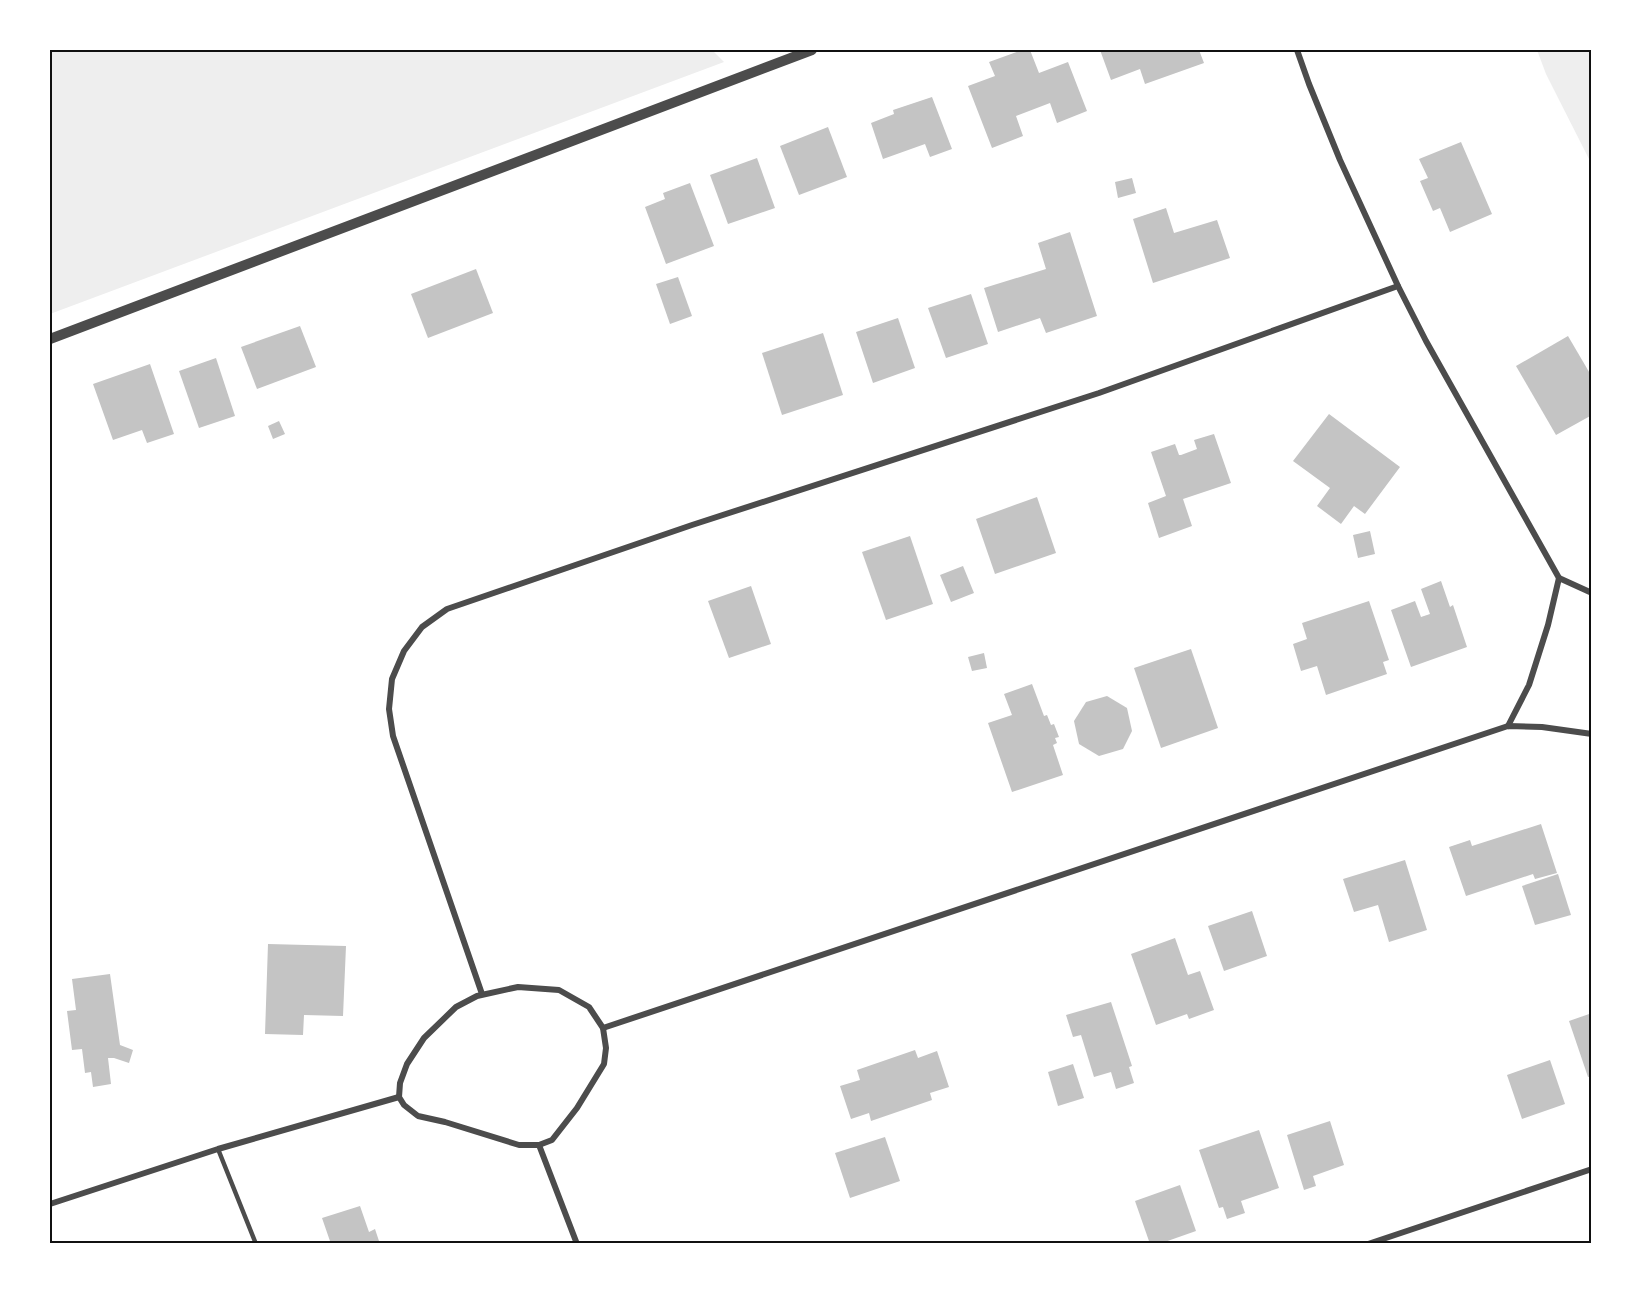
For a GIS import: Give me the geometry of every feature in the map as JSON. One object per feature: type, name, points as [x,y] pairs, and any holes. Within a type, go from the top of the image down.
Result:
[{"type":"street","points":[[50,339],[812,50]]},
{"type":"street","points":[[1298,50],[1309,84],[1340,160],[1426,341],[1559,578],[1592,593]]},
{"type":"street","points":[[482,994],[393,736],[388,709],[392,679],[404,651],[422,627],[447,609],[692,525],[1099,393],[1398,286]]},
{"type":"street","points":[[1508,726],[1529,685],[1548,625],[1559,578]]},
{"type":"street","points":[[603,1028],[1508,726],[1542,727],[1592,734]]},
{"type":"street","points":[[518,987],[559,990],[589,1007],[603,1028],[606,1048],[604,1064],[577,1108],[552,1140],[539,1145],[519,1145],[418,1116],[404,1105],[399,1097],[400,1083],[407,1064],[424,1038],[456,1007],[482,994],[518,987]]},
{"type":"street","points":[[50,1204],[218,1149],[399,1097]]},
{"type":"street","points":[[539,1145],[577,1244]]},
{"type":"street","points":[[1368,1244],[1592,1169]]},
{"type":"lane","points":[[218,1149],[256,1244]]},
{"type":"shaded area","points":[[50,50],[712,50],[724,62],[50,314]]},
{"type":"shaded area","points":[[1537,50],[1591,50],[1591,163],[1546,74]]},
{"type":"building","points":[[1022,50],[1030,50],[1039,73],[1068,62],[1087,111],[1057,123],[1050,103],[1016,116],[1023,136],[992,148],[968,86],[995,76],[989,62]]},
{"type":"building","points":[[1100,50],[1199,50],[1204,63],[1145,84],[1140,69],[1111,80]]},
{"type":"building","points":[[932,97],[952,149],[930,157],[925,144],[883,159],[871,123],[894,114],[893,110]]},
{"type":"building","points":[[828,127],[847,177],[799,195],[780,146]]},
{"type":"building","points":[[1461,142],[1492,214],[1450,232],[1440,208],[1433,211],[1420,181],[1428,178],[1419,159]]},
{"type":"building","points":[[757,158],[775,208],[728,224],[710,175]]},
{"type":"building","points":[[1132,178],[1136,193],[1118,198],[1115,182]]},
{"type":"building","points":[[690,183],[714,246],[666,264],[645,207],[665,199],[663,193]]},
{"type":"building","points":[[1166,208],[1174,233],[1217,220],[1230,258],[1153,283],[1133,219]]},
{"type":"building","points":[[1070,232],[1097,316],[1046,333],[1040,318],[998,332],[984,288],[1046,269],[1038,243]]},
{"type":"building","points":[[476,269],[493,313],[428,338],[411,294]]},
{"type":"building","points":[[678,277],[692,316],[670,324],[656,284]]},
{"type":"building","points":[[971,294],[988,344],[946,358],[928,308]]},
{"type":"building","points":[[898,318],[915,368],[873,383],[856,332]]},
{"type":"building","points":[[300,326],[316,367],[257,389],[241,347]]},
{"type":"building","points":[[823,333],[843,395],[782,415],[762,353]]},
{"type":"building","points":[[1568,336],[1592,377],[1592,415],[1556,435],[1516,366]]},
{"type":"building","points":[[216,358],[235,416],[199,428],[179,371]]},
{"type":"building","points":[[150,364],[174,434],[147,443],[142,430],[113,440],[93,384]]},
{"type":"building","points":[[1329,414],[1400,467],[1365,514],[1354,506],[1341,524],[1317,506],[1330,488],[1293,461]]},
{"type":"building","points":[[279,421],[285,434],[273,439],[268,426]]},
{"type":"building","points":[[1214,434],[1231,483],[1183,499],[1192,526],[1159,538],[1148,503],[1166,496],[1151,452],[1175,444],[1181,455],[1197,449],[1194,440]]},
{"type":"building","points":[[1037,497],[1056,553],[995,574],[976,519]]},
{"type":"building","points":[[1370,531],[1375,554],[1358,558],[1353,535]]},
{"type":"building","points":[[910,536],[933,604],[886,620],[862,552]]},
{"type":"building","points":[[963,566],[974,593],[951,602],[940,575]]},
{"type":"building","points":[[1441,581],[1450,607],[1453,605],[1467,647],[1411,667],[1391,610],[1415,601],[1421,617],[1430,614],[1421,589]]},
{"type":"building","points":[[751,586],[771,644],[729,658],[708,601]]},
{"type":"building","points":[[1369,601],[1389,660],[1383,662],[1387,674],[1326,695],[1317,666],[1301,671],[1293,644],[1307,639],[1302,623]]},
{"type":"building","points":[[1191,649],[1218,728],[1161,748],[1134,668]]},
{"type":"building","points":[[984,653],[987,668],[972,671],[968,657]]},
{"type":"building","points":[[1032,684],[1044,716],[1047,715],[1051,725],[1054,724],[1059,737],[1055,738],[1057,743],[1053,745],[1063,775],[1012,792],[988,723],[1012,715],[1004,694]]},
{"type":"building","points":[[1107,696],[1127,708],[1132,731],[1123,749],[1099,756],[1079,744],[1074,721],[1086,702]]},
{"type":"building","points":[[1541,824],[1557,873],[1535,879],[1533,874],[1466,896],[1449,847],[1470,840],[1472,846]]},
{"type":"building","points":[[1405,860],[1427,930],[1389,942],[1378,905],[1354,912],[1343,879]]},
{"type":"building","points":[[1558,874],[1571,915],[1535,925],[1522,886]]},
{"type":"building","points":[[1252,911],[1267,956],[1224,971],[1208,926]]},
{"type":"building","points":[[1175,938],[1188,975],[1200,971],[1214,1010],[1189,1019],[1187,1014],[1156,1025],[1131,954]]},
{"type":"building","points":[[268,944],[346,946],[343,1016],[304,1015],[303,1035],[265,1034]]},
{"type":"building","points":[[110,974],[120,1045],[133,1050],[129,1063],[108,1058],[111,1084],[93,1087],[91,1072],[85,1073],[82,1049],[72,1050],[67,1011],[76,1010],[72,979]]},
{"type":"building","points":[[1111,1002],[1132,1066],[1129,1067],[1134,1083],[1116,1089],[1111,1072],[1094,1077],[1081,1035],[1073,1037],[1066,1015]]},
{"type":"building","points":[[1592,1013],[1592,1076],[1588,1077],[1569,1021]]},
{"type":"building","points":[[915,1050],[918,1058],[937,1051],[949,1087],[930,1093],[932,1100],[871,1121],[869,1113],[851,1119],[840,1086],[860,1080],[857,1070]]},
{"type":"building","points":[[1550,1060],[1565,1104],[1522,1119],[1507,1075]]},
{"type":"building","points":[[1073,1064],[1084,1098],[1058,1106],[1048,1072]]},
{"type":"building","points":[[1330,1121],[1344,1165],[1313,1176],[1316,1186],[1304,1190],[1287,1135]]},
{"type":"building","points":[[1259,1130],[1279,1188],[1241,1201],[1245,1213],[1227,1219],[1223,1207],[1219,1208],[1199,1150]]},
{"type":"building","points":[[885,1137],[900,1181],[850,1198],[835,1153]]},
{"type":"building","points":[[1180,1185],[1196,1231],[1159,1244],[1150,1244],[1135,1201]]},
{"type":"building","points":[[360,1206],[369,1232],[375,1229],[380,1244],[331,1244],[322,1218]]}]
